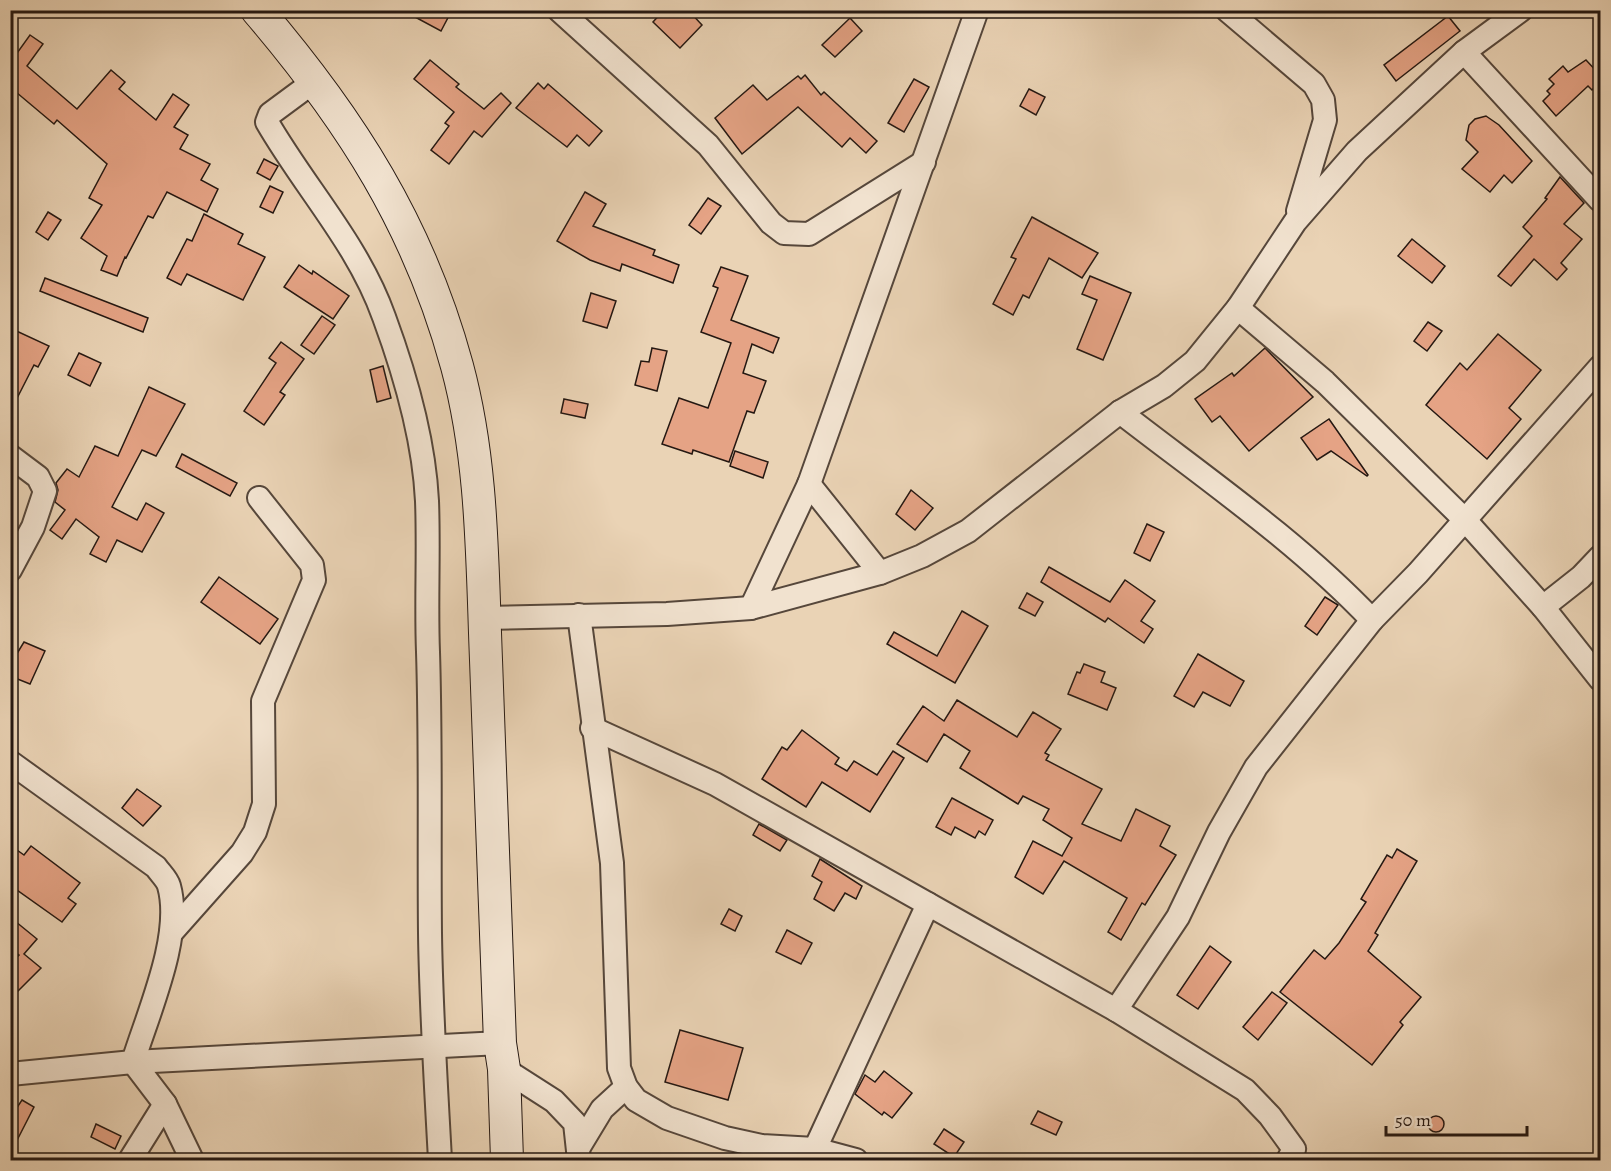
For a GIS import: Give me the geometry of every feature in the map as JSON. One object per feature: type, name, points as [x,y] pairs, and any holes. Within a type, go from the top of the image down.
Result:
[{"type":"main road","points":[[257,10],[316,80],[388,191],[435,296],[457,366],[470,422],[478,476],[507,1161]]},
{"type":"street","points":[[559,10],[708,145],[771,223],[784,233],[809,234],[924,162]]},
{"type":"street","points":[[751,608],[809,484],[977,10]]},
{"type":"street","points":[[1227,10],[1314,84],[1323,100],[1325,120],[1311,176],[1295,222]]},
{"type":"street","points":[[484,618],[667,614],[751,608],[880,573],[922,556],[968,531],[1120,412],[1164,386],[1195,361],[1238,308],[1295,222],[1357,151],[1464,52],[1521,10]]},
{"type":"street","points":[[1464,52],[1600,200]]},
{"type":"street","points":[[316,80],[270,114],[267,122],[340,230],[365,273],[384,316],[413,412],[422,454],[427,500],[433,1049],[440,1161]]},
{"type":"street","points":[[1238,308],[1325,382],[1465,520],[1543,607],[1600,679]]},
{"type":"street","points":[[1116,1010],[1178,917],[1219,832],[1256,767],[1372,620],[1465,520],[1600,368]]},
{"type":"street","points":[[1120,412],[1268,526],[1350,597],[1372,620]]},
{"type":"street","points":[[10,456],[38,477],[45,491],[33,526],[10,570]]},
{"type":"street","points":[[809,484],[880,573]]},
{"type":"street","points":[[171,933],[242,853],[255,832],[264,804],[263,701],[314,580],[312,565],[259,498]]},
{"type":"street","points":[[1543,607],[1581,577],[1600,557]]},
{"type":"street","points":[[579,615],[592,728],[612,863],[619,1068],[626,1087],[636,1100],[667,1118],[762,1153],[815,1149],[856,1161]]},
{"type":"street","points":[[592,728],[715,784],[1116,1010],[1245,1090],[1270,1116],[1296,1157]]},
{"type":"street","points":[[10,762],[156,867],[168,883],[172,901],[171,933],[133,1062]]},
{"type":"street","points":[[815,1149],[928,904]]},
{"type":"street","points":[[10,1074],[133,1062],[433,1049],[502,1056],[575,1123],[579,1154]]},
{"type":"street","points":[[133,1062],[165,1104],[192,1161]]},
{"type":"street","points":[[579,1154],[602,1109],[626,1087]]},
{"type":"street","points":[[130,1161],[165,1104]]},
{"type":"building","points":[[402,10],[452,10],[441,31]]},
{"type":"building","points":[[664,10],[688,10],[702,25],[680,48],[653,22]]},
{"type":"building","points":[[1448,16],[1460,31],[1396,81],[1384,65]]},
{"type":"building","points":[[850,18],[862,31],[835,57],[822,45]]},
{"type":"building","points":[[30,35],[43,44],[27,66],[77,109],[111,70],[125,82],[119,89],[156,120],[173,94],[189,105],[174,127],[188,135],[180,149],[210,164],[201,180],[218,189],[207,212],[167,192],[153,218],[148,216],[117,276],[101,270],[107,256],[81,238],[102,205],[89,198],[107,164],[57,120],[54,124],[10,87],[10,52],[15,56]]},
{"type":"building","points":[[430,60],[459,84],[456,87],[484,109],[501,93],[511,103],[482,137],[474,131],[449,164],[431,150],[449,126],[445,123],[454,112],[414,79]]},
{"type":"building","points":[[1586,60],[1600,75],[1600,82],[1592,90],[1588,86],[1556,116],[1543,101],[1550,94],[1547,91],[1554,84],[1549,79],[1563,66],[1568,72]]},
{"type":"building","points":[[805,75],[821,95],[824,92],[877,141],[866,153],[850,138],[842,147],[798,107],[742,154],[715,118],[753,85],[767,100],[798,76],[801,79]]},
{"type":"building","points":[[914,79],[929,87],[904,132],[888,123]]},
{"type":"building","points":[[538,83],[544,89],[548,84],[602,131],[589,146],[577,135],[567,147],[516,108]]},
{"type":"building","points":[[1029,89],[1045,97],[1036,115],[1020,106]]},
{"type":"building","points":[[1486,116],[1499,125],[1532,161],[1512,183],[1504,175],[1490,192],[1462,169],[1478,152],[1466,140],[1469,125],[1475,119]]},
{"type":"building","points":[[264,159],[278,166],[270,180],[257,173]]},
{"type":"building","points":[[1560,177],[1584,203],[1564,224],[1582,239],[1561,263],[1567,269],[1557,280],[1534,259],[1511,286],[1498,276],[1532,236],[1523,227],[1547,199],[1545,198]]},
{"type":"building","points":[[270,186],[283,192],[273,213],[260,207]]},
{"type":"building","points":[[585,192],[606,204],[593,226],[655,250],[653,255],[679,265],[673,283],[622,264],[620,271],[590,260],[557,241]]},
{"type":"building","points":[[708,198],[721,206],[701,234],[689,225]]},
{"type":"building","points":[[48,212],[61,220],[48,240],[36,232]]},
{"type":"building","points":[[204,214],[243,234],[238,244],[265,257],[243,300],[187,274],[181,285],[167,278],[187,239],[192,241]]},
{"type":"building","points":[[1032,217],[1098,253],[1082,278],[1049,258],[1029,298],[1023,295],[1013,315],[993,304],[1016,259],[1011,257]]},
{"type":"building","points":[[1412,239],[1445,266],[1432,283],[1398,256]]},
{"type":"building","points":[[299,265],[312,274],[313,271],[349,296],[333,319],[284,287]]},
{"type":"building","points":[[721,267],[748,276],[731,320],[779,338],[773,353],[752,344],[743,373],[766,381],[754,413],[747,411],[729,462],[693,450],[692,454],[662,444],[679,398],[708,408],[731,343],[701,332],[718,288],[713,286]]},
{"type":"building","points":[[1090,276],[1131,293],[1103,360],[1077,349],[1097,300],[1082,294]]},
{"type":"building","points":[[45,278],[148,318],[143,332],[40,291]]},
{"type":"building","points":[[591,293],[616,301],[607,328],[583,321]]},
{"type":"building","points":[[322,316],[335,325],[314,354],[301,345]]},
{"type":"building","points":[[1428,322],[1442,331],[1427,351],[1414,341]]},
{"type":"building","points":[[10,328],[49,346],[38,367],[34,365],[10,412]]},
{"type":"building","points":[[1498,334],[1541,370],[1509,408],[1521,419],[1487,459],[1426,405],[1460,363],[1467,370]]},
{"type":"building","points":[[281,342],[304,359],[280,392],[285,395],[264,425],[244,411],[276,363],[269,358]]},
{"type":"building","points":[[652,348],[667,351],[657,391],[635,385],[641,361],[649,362]]},
{"type":"building","points":[[1265,348],[1313,397],[1249,451],[1220,416],[1212,422],[1195,399],[1232,373],[1234,376]]},
{"type":"building","points":[[79,353],[101,363],[90,386],[68,375]]},
{"type":"building","points":[[383,366],[391,398],[377,402],[370,370]]},
{"type":"building","points":[[149,387],[185,404],[156,456],[142,450],[112,507],[137,520],[146,503],[164,513],[142,552],[117,540],[106,562],[90,554],[99,537],[76,519],[62,539],[50,530],[65,510],[55,502],[58,490],[56,483],[67,469],[79,477],[95,446],[118,456]]},
{"type":"building","points":[[564,399],[588,404],[585,418],[561,413]]},
{"type":"building","points":[[1329,419],[1367,476],[1331,451],[1317,460],[1301,438]]},
{"type":"building","points":[[735,451],[768,462],[763,478],[730,466]]},
{"type":"building","points":[[182,454],[237,483],[230,496],[176,467]]},
{"type":"building","points":[[911,490],[933,508],[915,530],[896,514]]},
{"type":"building","points":[[1147,524],[1164,532],[1150,561],[1134,553]]},
{"type":"building","points":[[1049,567],[1110,602],[1125,580],[1155,601],[1141,621],[1153,629],[1144,643],[1108,618],[1105,622],[1041,582]]},
{"type":"building","points":[[219,577],[278,619],[260,644],[201,602]]},
{"type":"building","points":[[1027,593],[1043,602],[1035,616],[1019,608]]},
{"type":"building","points":[[1325,597],[1338,605],[1317,635],[1305,626]]},
{"type":"building","points":[[962,611],[988,626],[955,683],[887,644],[894,632],[937,656]]},
{"type":"building","points":[[24,642],[45,651],[30,684],[10,676],[10,665]]},
{"type":"building","points":[[1198,654],[1244,681],[1230,706],[1203,692],[1194,707],[1174,696]]},
{"type":"building","points":[[1084,664],[1105,672],[1101,682],[1116,688],[1107,710],[1068,694],[1077,672],[1080,673]]},
{"type":"building","points":[[957,700],[1017,737],[1033,712],[1061,729],[1045,753],[1049,755],[1046,760],[1102,789],[1082,824],[1121,841],[1136,809],[1170,826],[1160,846],[1176,855],[1145,905],[1142,903],[1121,940],[1108,932],[1127,898],[1064,861],[1043,894],[1015,877],[1033,841],[1062,856],[1072,838],[1043,820],[1049,809],[1023,796],[1018,804],[960,768],[970,751],[944,734],[927,762],[897,744],[923,706],[944,721]]},
{"type":"building","points":[[802,730],[839,758],[835,764],[847,771],[854,761],[877,775],[893,751],[904,758],[870,812],[822,782],[806,807],[762,779],[782,747],[787,750]]},
{"type":"building","points":[[137,789],[161,806],[143,826],[122,808]]},
{"type":"building","points":[[952,798],[993,820],[985,835],[979,831],[975,838],[955,827],[951,835],[936,827]]},
{"type":"building","points":[[759,824],[787,840],[780,851],[753,835]]},
{"type":"building","points":[[10,845],[24,855],[31,846],[80,883],[68,898],[76,904],[62,922],[10,885]]},
{"type":"building","points":[[1397,849],[1417,861],[1375,933],[1378,935],[1368,951],[1421,997],[1400,1022],[1403,1025],[1372,1065],[1280,992],[1314,950],[1325,959],[1339,943],[1366,902],[1361,899],[1387,855],[1392,858]]},
{"type":"building","points":[[820,859],[862,886],[856,899],[845,893],[834,911],[814,899],[822,882],[812,876]]},
{"type":"building","points":[[729,909],[742,916],[735,931],[721,924]]},
{"type":"building","points":[[10,917],[37,939],[24,954],[41,968],[10,999],[10,964],[19,955],[10,948]]},
{"type":"building","points":[[787,930],[812,943],[801,964],[776,952]]},
{"type":"building","points":[[1210,946],[1231,962],[1198,1009],[1177,995]]},
{"type":"building","points":[[1272,992],[1287,1003],[1258,1040],[1243,1027]]},
{"type":"building","points":[[680,1030],[743,1048],[728,1100],[665,1082]]},
{"type":"building","points":[[884,1071],[912,1093],[892,1118],[884,1112],[882,1115],[855,1094],[865,1075],[875,1082]]},
{"type":"building","points":[[22,1100],[34,1107],[10,1154],[10,1118]]},
{"type":"building","points":[[1038,1111],[1062,1122],[1056,1135],[1031,1124]]},
{"type":"building","points":[[1433,1116],[1439,1116],[1444,1124],[1442,1130],[1433,1132],[1428,1127],[1428,1121]]},
{"type":"building","points":[[96,1124],[121,1136],[115,1149],[91,1137]]},
{"type":"building","points":[[944,1129],[964,1142],[954,1157],[934,1144]]}]
